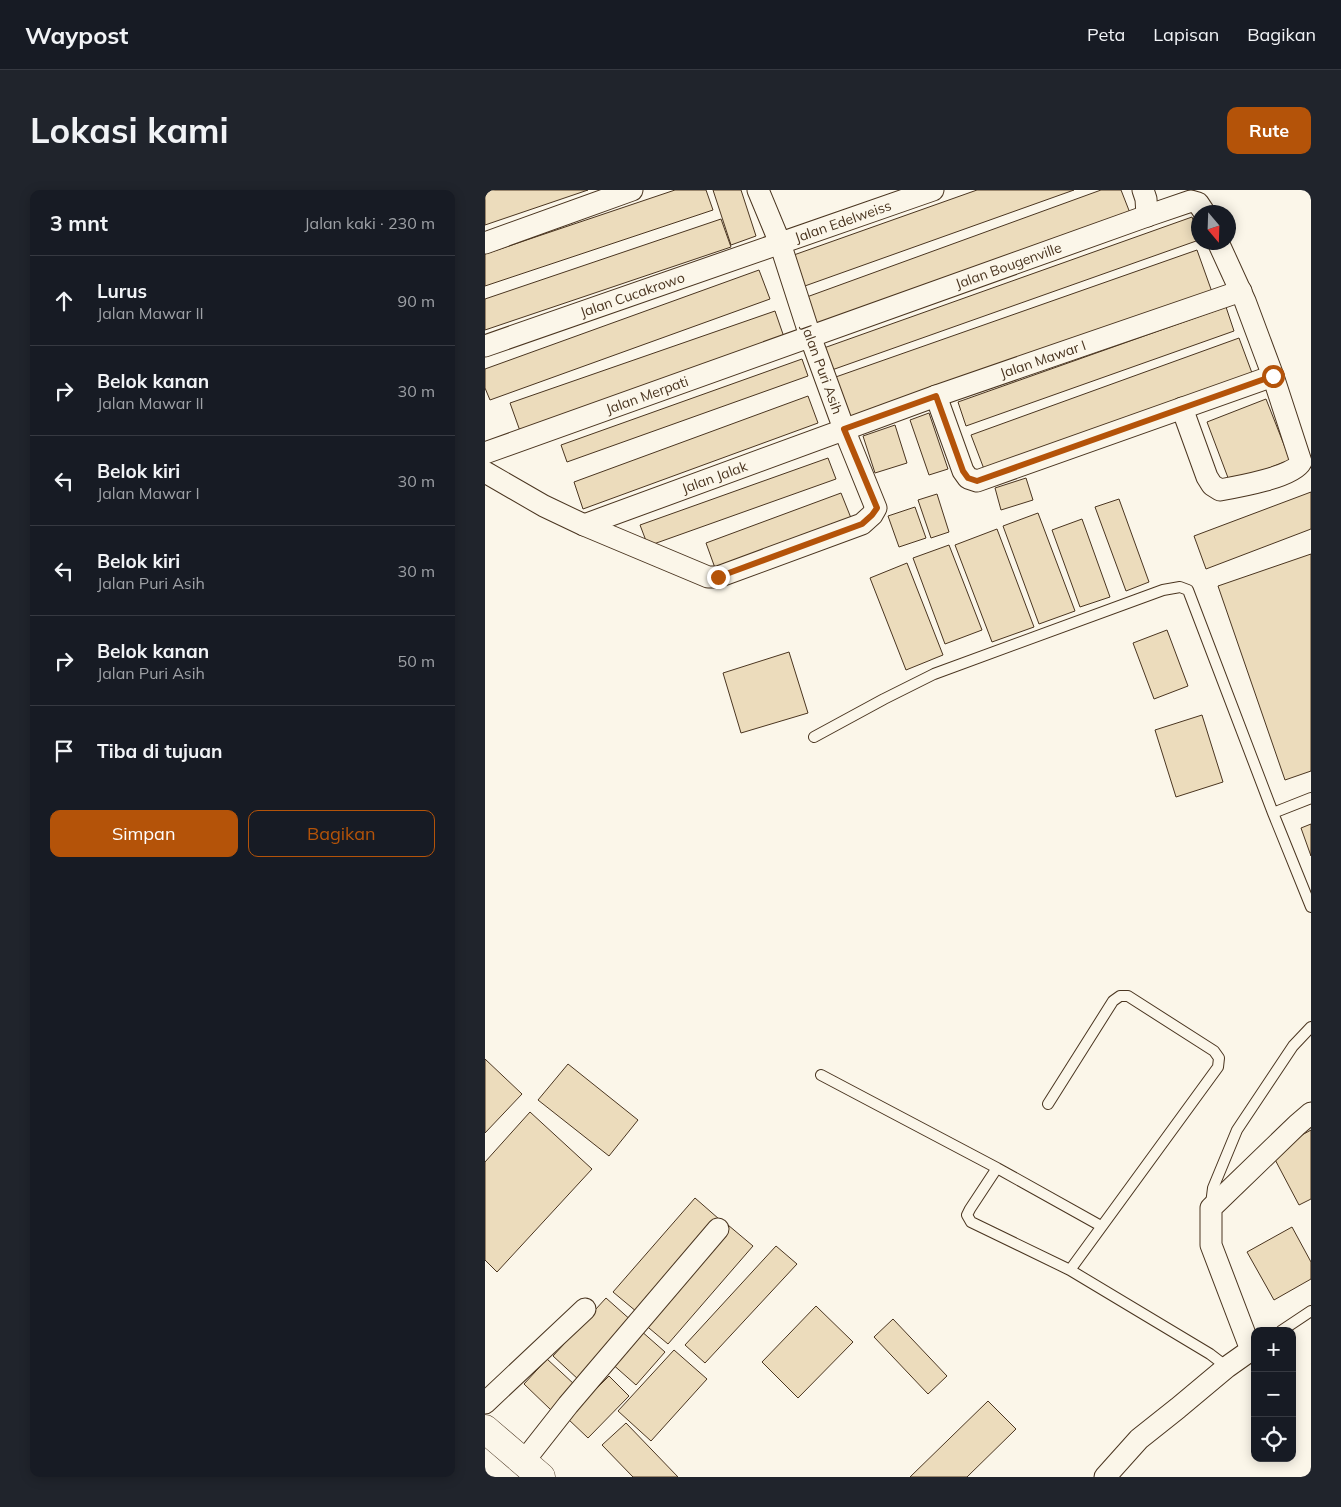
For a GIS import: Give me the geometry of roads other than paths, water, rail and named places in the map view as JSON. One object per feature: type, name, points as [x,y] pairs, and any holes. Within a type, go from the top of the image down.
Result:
[{"type":"main road","points":[[485,1430],[532,1469]]},
{"type":"street","points":[[485,243],[632,190]]},
{"type":"street","name":"Jalan Puri Asih","points":[[485,472],[544,506],[584,525],[708,577],[718,577],[862,524],[872,515],[877,508],[844,429],[810,336],[780,243],[758,190]]},
{"type":"street","name":"Jalan Edelweiss","points":[[780,243],[933,190]]},
{"type":"street","points":[[1143,190],[1146,199],[1147,216]]},
{"type":"street","name":"Jalan Bougenville","points":[[810,336],[1191,201],[1199,205]]},
{"type":"street","name":"Jalan Cucakrowo","points":[[485,346],[780,243]]},
{"type":"street","points":[[1182,408],[1207,477],[1212,485],[1220,490],[1248,486],[1292,471],[1301,462],[1273,376],[1241,291],[1222,250]]},
{"type":"street","name":"Jalan Mawar I","points":[[844,429],[1241,291]]},
{"type":"street","name":"Jalan Merpati","points":[[485,453],[810,336]]},
{"type":"street","points":[[936,396],[963,471],[968,478],[977,481],[1273,376]]},
{"type":"street","name":"Jalan Jalak","points":[[584,525],[844,429]]},
{"type":"street","points":[[1251,1344],[1211,1245],[1211,1208],[1297,1124],[1311,1113]]},
{"type":"street","points":[[532,1469],[568,1404],[718,1229]]},
{"type":"street","points":[[485,1403],[585,1309]]},
{"type":"street","points":[[1105,1477],[1139,1439],[1227,1367],[1251,1350]]},
{"type":"lane","points":[[814,737],[934,674],[1154,593],[1180,587],[1188,590],[1193,601],[1311,908]]},
{"type":"lane","points":[[1273,813],[1311,798]]},
{"type":"lane","points":[[1048,1104],[1113,1001],[1121,996],[1128,996],[1214,1051],[1219,1058],[1218,1067],[1070,1270]]},
{"type":"lane","points":[[1211,1208],[1213,1188],[1237,1130],[1293,1046],[1311,1027]]},
{"type":"lane","points":[[821,1075],[997,1168],[1101,1226]]},
{"type":"lane","points":[[997,1168],[969,1209],[967,1215],[971,1222],[1070,1270],[1210,1354],[1227,1367]]},
{"type":"lane","points":[[1287,1327],[1311,1311]]}]
